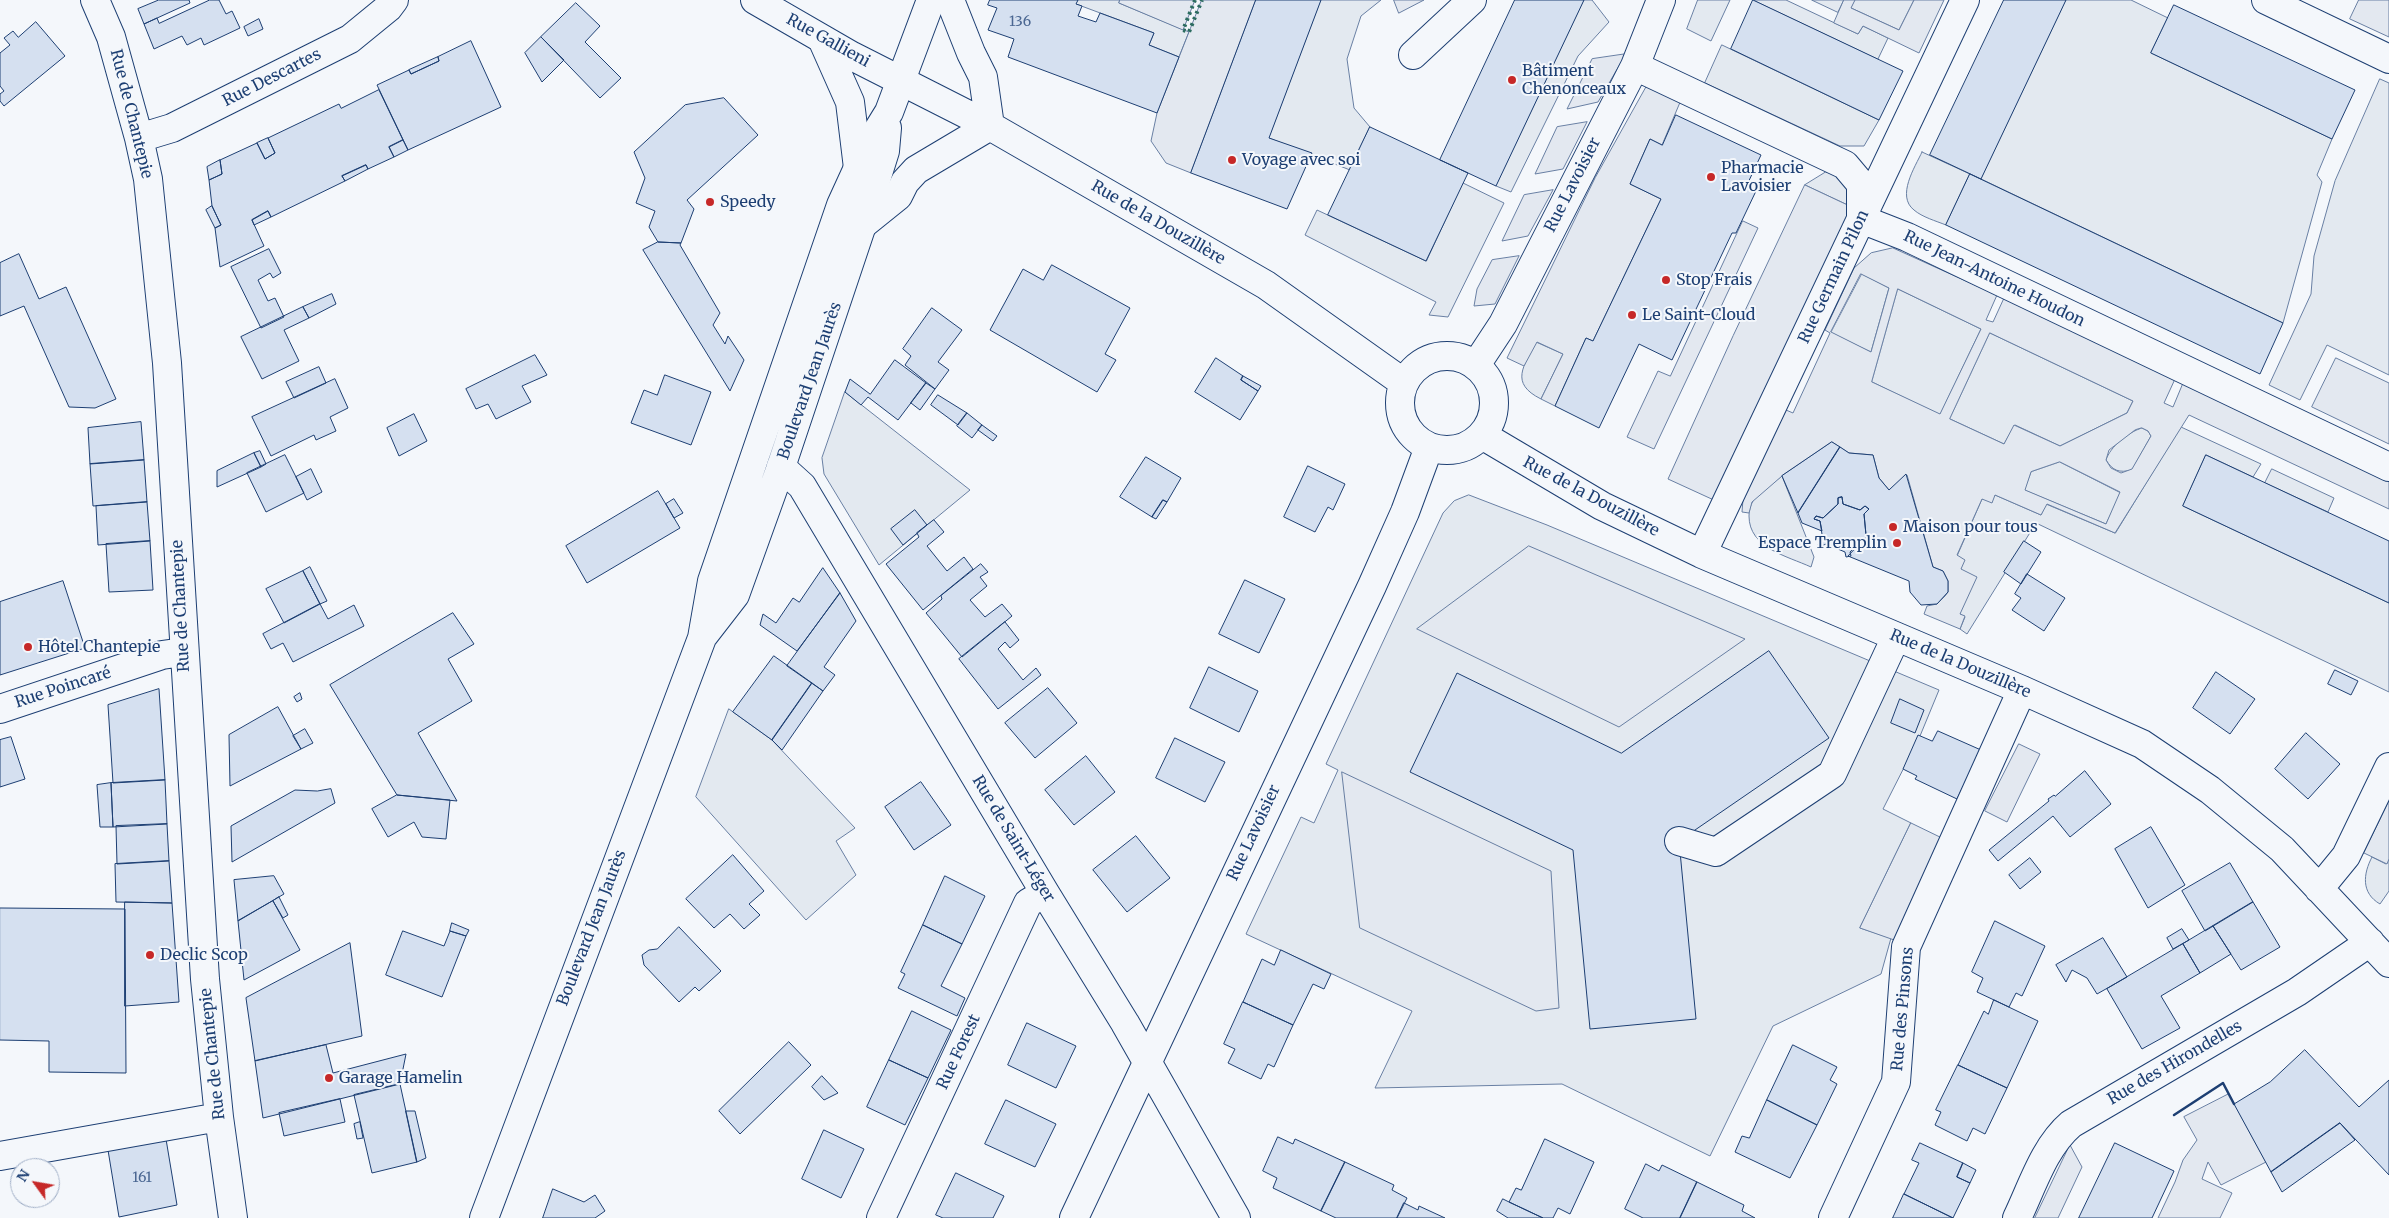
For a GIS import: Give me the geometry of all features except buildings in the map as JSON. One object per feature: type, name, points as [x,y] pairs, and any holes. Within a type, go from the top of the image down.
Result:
[{"type":"street","name":"Rue de Chantepie","points":[[95,0],[110,37],[139,138],[148,179],[167,363],[183,652],[206,979],[220,1117],[233,1218]]},
{"type":"street","name":"Rue Descartes","points":[[139,138],[172,128],[350,39],[388,8],[394,0]]},
{"type":"street","name":"Rue Gallieni","points":[[755,0],[822,39],[901,80]]},
{"type":"street","name":"Boulevard Jean Jaurès","points":[[484,1218],[702,638],[712,581],[841,205],[868,146],[889,112],[931,0]]},
{"type":"street","points":[[862,225],[898,196],[905,182],[916,170],[990,126],[983,77],[971,53],[950,0]]},
{"type":"street","points":[[1413,55],[1472,0]]},
{"type":"street","name":"Rue Lavoisier","points":[[1476,365],[1503,324],[1635,66],[1661,0]]},
{"type":"street","name":"Rue Germain Pilon","points":[[1702,554],[1965,0]]},
{"type":"street","points":[[2266,0],[2309,9],[2389,58]]},
{"type":"street","points":[[822,39],[850,102],[858,168]]},
{"type":"street","points":[[1635,66],[1845,165],[1862,184],[1861,219]]},
{"type":"street","name":"Rue de la Douzillère","points":[[901,80],[990,126],[1266,285],[1404,383]]},
{"type":"street","name":"Boulevard Jean Jaurès","points":[[702,638],[735,595],[781,467],[862,225],[884,151],[889,112]]},
{"type":"street","name":"Rue Jean-Antoine Houdon","points":[[1861,219],[1907,237],[2389,467]]},
{"type":"street","points":[[1440,356],[1455,356],[1476,365],[1487,378],[1494,393],[1493,415],[1482,435],[1465,447],[1442,450],[1429,446],[1416,438],[1406,427],[1401,412],[1404,383],[1413,370],[1426,361],[1440,356]]},
{"type":"street","name":"Rue de la Douzillère","points":[[1482,435],[1602,506],[1702,554],[2111,728],[2149,749],[2210,790],[2282,849],[2389,963]]},
{"type":"street","name":"Rue Lavoisier","points":[[1074,1218],[1372,586],[1405,512],[1429,446]]},
{"type":"street","name":"Rue de Saint-Léger","points":[[781,467],[802,486],[1147,1062],[1236,1218]]},
{"type":"street","points":[[1679,841],[1716,852],[1832,774],[1896,637]]},
{"type":"street","name":"Rue Poincaré","points":[[0,709],[162,656],[183,652]]},
{"type":"street","name":"Rue des Pinsons","points":[[1833,1218],[1896,1082],[1906,947],[2022,690]]},
{"type":"street","points":[[2319,889],[2346,856],[2389,766]]},
{"type":"street","name":"Rue Forest","points":[[881,1218],[1028,903],[1045,893]]},
{"type":"street","name":"Rue des Hirondelles","points":[[2017,1218],[2050,1150],[2063,1130],[2297,992],[2370,942]]},
{"type":"street","points":[[0,1156],[220,1117]]},
{"type":"shaded area","points":[[1078,0],[1120,0],[1119,3],[1189,32],[1179,57],[1149,45],[1154,33],[1076,4]]},
{"type":"shaded area","points":[[1120,0],[1195,0],[1183,30],[1119,3]]},
{"type":"shaded area","points":[[1202,0],[1256,0],[1191,173],[1166,163],[1151,141],[1157,113]]},
{"type":"shaded area","points":[[1321,0],[1381,0],[1361,16],[1347,59],[1354,108],[1370,127],[1350,170],[1269,138]]},
{"type":"shaded area","points":[[1394,0],[1424,0],[1399,13]]},
{"type":"shaded area","points":[[1584,0],[1592,0],[1609,22],[1578,56],[1511,192],[1496,186]]},
{"type":"shaded area","points":[[1698,0],[1730,0],[1711,41],[1687,29]]},
{"type":"shaded area","points":[[1753,0],[1786,0],[1858,34],[1863,26],[1888,38],[1878,59]]},
{"type":"shaded area","points":[[1812,0],[1844,0],[1838,12]]},
{"type":"shaded area","points":[[1844,0],[1855,0],[1851,8],[1899,30],[1914,0],[1944,0],[1919,53],[1863,26],[1858,34],[1834,23]]},
{"type":"shaded area","points":[[1855,0],[1914,0],[1899,30],[1851,8]]},
{"type":"shaded area","points":[[2066,0],[2131,0],[2168,18],[2151,53],[2332,139],[2317,175],[2322,182],[2283,323],[1981,179]]},
{"type":"shaded area","points":[[2359,0],[2389,0],[2389,37],[2350,19]]},
{"type":"shaded area","points":[[1722,45],[1879,120],[1864,146],[1840,146],[1705,83]]},
{"type":"shaded area","points":[[1626,54],[1598,102],[1567,109],[1592,59]]},
{"type":"shaded area","points":[[2380,79],[2389,83],[2389,375],[2327,345],[2300,400],[2269,385],[2311,294],[2314,256],[2335,181]]},
{"type":"shaded area","points":[[1648,84],[1681,100],[1662,145],[1650,139],[1630,184],[1661,199],[1593,341],[1586,338],[1555,406],[1541,399],[1563,354],[1537,342],[1524,366],[1507,358],[1595,178]]},
{"type":"shaded area","points":[[1587,122],[1563,169],[1535,174],[1557,127]]},
{"type":"shaded area","points":[[1922,152],[1970,174],[1946,225],[1921,215],[1909,204],[1907,189],[1909,181]]},
{"type":"shaded area","points":[[1826,172],[1847,177],[1854,208],[1805,185]]},
{"type":"shaded area","points":[[1463,183],[1504,203],[1448,317],[1429,315],[1436,302],[1305,235],[1317,210],[1426,261]]},
{"type":"shaded area","points":[[1805,185],[1854,208],[1716,501],[1668,479]]},
{"type":"shaded area","points":[[1553,190],[1528,236],[1502,241],[1524,195]]},
{"type":"shaded area","points":[[1743,221],[1758,228],[1654,449],[1627,437],[1658,371],[1670,376]]},
{"type":"shaded area","points":[[1893,248],[1997,295],[1986,320],[1993,322],[2004,298],[2175,379],[2164,403],[2173,407],[2183,383],[2389,480],[2389,509],[2189,415],[2115,533],[2047,504],[2041,515],[1995,495],[1992,503],[1982,499],[1957,555],[1965,560],[1961,569],[1977,577],[1960,614],[1965,616],[1960,629],[1924,614],[1927,606],[1937,604],[1948,592],[1948,581],[1943,571],[1933,567],[1907,475],[1889,490],[1879,478],[1873,455],[1849,453],[1832,442],[1782,476],[1752,502],[1749,513],[1742,512],[1743,499],[1786,410],[1793,413],[1830,333],[1825,330],[1854,268],[1871,253]],"holes":[[[1861,274],[1889,288],[1871,352],[1831,332]],[[1898,289],[1981,329],[1940,414],[1872,382]],[[1990,333],[2133,401],[2127,413],[2060,446],[2014,425],[2004,444],[1950,419]],[[2142,428],[2148,431],[2151,436],[2132,469],[2121,473],[2111,468],[2106,460],[2109,450],[2135,430]],[[2060,462],[2120,492],[2106,524],[2025,490],[2031,472]]]},
{"type":"shaded area","points":[[1519,256],[1495,304],[1474,306],[1477,289],[1492,260]]},
{"type":"shaded area","points":[[1862,274],[1889,288],[1871,352],[1831,333]]},
{"type":"shaded area","points":[[1898,289],[1981,329],[1940,415],[1872,382]]},
{"type":"shaded area","points":[[1990,333],[2133,401],[2127,413],[2060,446],[2015,425],[2004,444],[1950,419]]},
{"type":"shaded area","points":[[1536,342],[1563,354],[1541,399],[1525,387],[1522,380],[1524,366]]},
{"type":"shaded area","points":[[2336,358],[2389,383],[2389,444],[2312,407]]},
{"type":"shaded area","points":[[845,392],[970,490],[879,565],[824,474],[822,458]]},
{"type":"shaded area","points":[[2181,427],[2261,464],[2253,477],[2206,455],[2183,506],[2389,603],[2389,692],[2036,523],[1967,634],[1960,629],[1965,617],[1960,614],[1961,569],[1957,556],[1982,499],[1995,495],[2041,515],[2046,504],[2115,533]]},
{"type":"shaded area","points":[[2142,428],[2148,431],[2151,436],[2132,470],[2120,471],[2111,467],[2106,460],[2111,450],[2126,436]]},
{"type":"shaded area","points":[[2060,462],[2121,493],[2106,524],[2024,490],[2031,472]]},
{"type":"shaded area","points":[[2272,469],[2334,498],[2328,512],[2265,483]]},
{"type":"shaded area","points":[[1782,476],[1814,557],[1811,567],[1781,554],[1762,543],[1755,536],[1751,527],[1749,514],[1752,503],[1763,491]]},
{"type":"shaded area","points":[[1469,495],[1547,525],[1939,690],[1920,736],[1883,809],[1911,823],[1860,928],[1891,938],[1881,974],[1773,1026],[1710,1156],[1562,1084],[1375,1088],[1412,1011],[1246,934],[1301,817],[1314,823],[1338,770],[1326,764],[1443,513],[1454,501]]},
{"type":"shaded area","points":[[1529,546],[1745,639],[1619,727],[1417,629]]},
{"type":"shaded area","points":[[729,709],[772,740],[855,828],[836,841],[856,875],[806,920],[696,797]]},
{"type":"shaded area","points":[[2019,744],[2040,754],[2007,822],[1985,811]]},
{"type":"shaded area","points":[[1342,772],[1551,871],[1559,1008],[1536,1011],[1360,928]]},
{"type":"shaded area","points":[[2389,801],[2389,859],[2387,864],[2364,853]]},
{"type":"shaded area","points":[[1911,823],[1944,839],[1897,941],[1860,928]]},
{"type":"shaded area","points":[[2372,857],[2386,864],[2389,859],[2389,891],[2380,904],[2374,900],[2367,889],[2366,876]]},
{"type":"shaded area","points":[[2229,1094],[2266,1162],[2221,1185],[2208,1162],[2202,1179],[2232,1193],[2220,1218],[2158,1218],[2183,1160],[2197,1140],[2184,1117]]},
{"type":"shaded area","points":[[2070,1145],[2082,1167],[2058,1218],[2035,1218]]},
{"type":"hedge","points":[[1195,0],[1183,30],[1189,32],[1202,0]]},
{"type":"wall","points":[[2174,1115],[2223,1083],[2234,1104]]},
{"type":"place","name":"Bâtiment Chenonceaux","points":[[1512,80]]},
{"type":"place","name":"Voyage avec soi","points":[[1232,160]]},
{"type":"place","name":"Pharmacie Lavoisier","points":[[1711,177]]},
{"type":"place","name":"Speedy","points":[[710,202]]},
{"type":"place","name":"Stop Frais","points":[[1666,280]]},
{"type":"place","name":"Le Saint-Cloud","points":[[1632,315]]},
{"type":"place","name":"Maison pour tous","points":[[1893,527]]},
{"type":"place","name":"Espace Tremplin","points":[[1897,543]]},
{"type":"place","name":"Hôtel Chantepie","points":[[28,647]]},
{"type":"place","name":"Declic Scop","points":[[150,955]]},
{"type":"place","name":"Garage Hamelin","points":[[329,1078]]}]
